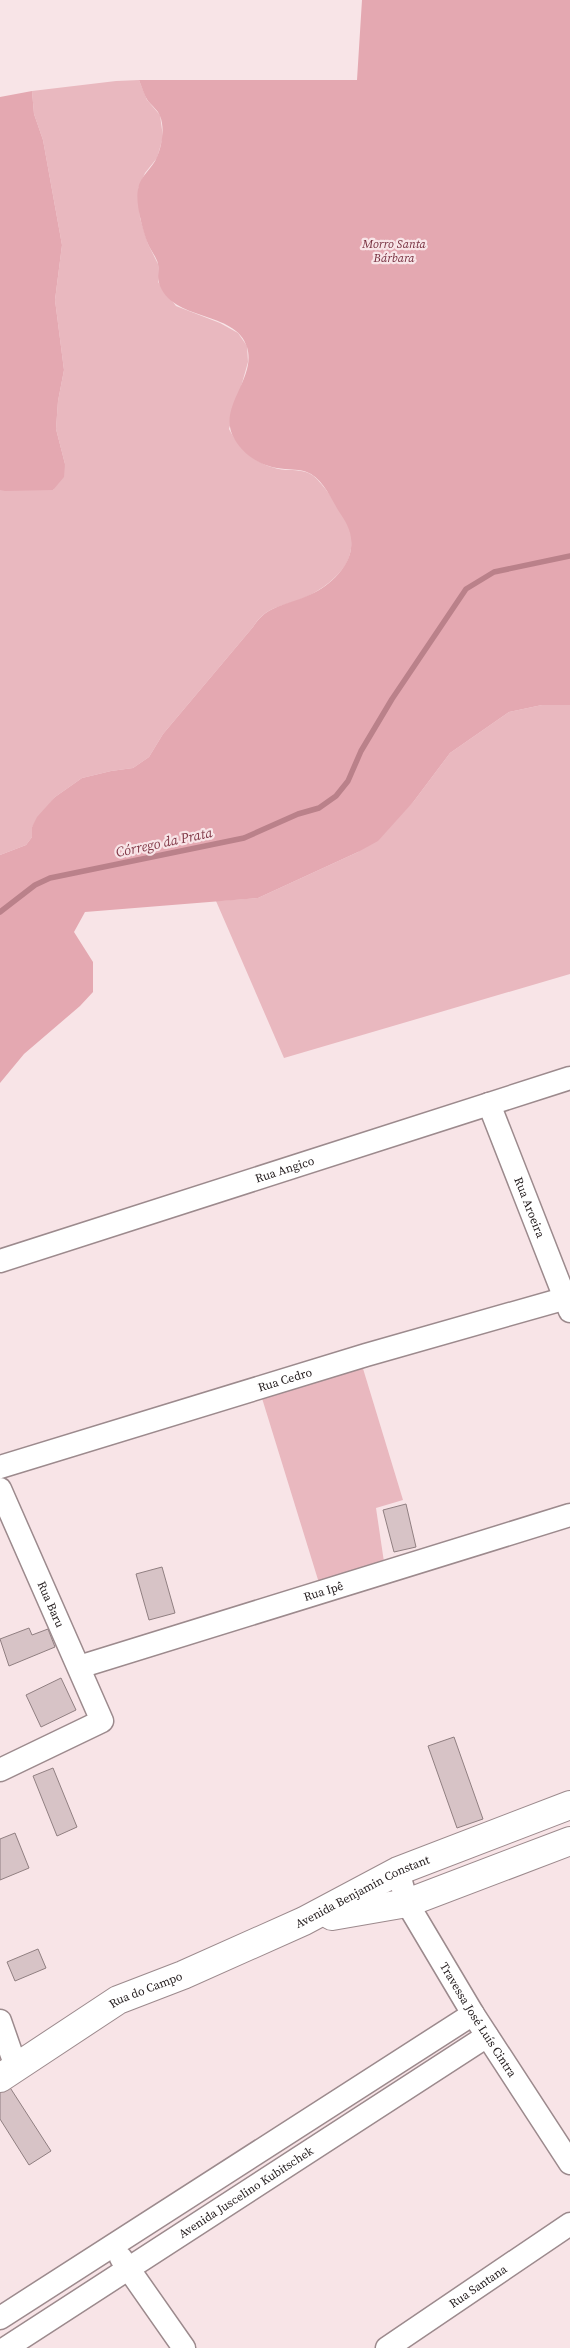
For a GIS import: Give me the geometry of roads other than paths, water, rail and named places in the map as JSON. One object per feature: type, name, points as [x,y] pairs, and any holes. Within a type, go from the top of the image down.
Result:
[{"type":"street","name":"Rua Angico","points":[[0,1261],[570,1078]]},
{"type":"street","name":"Rua Aroeira","points":[[489,1104],[569,1302]]},
{"type":"street","name":"Rua Cedro","points":[[0,1467],[366,1355],[569,1302]]},
{"type":"street","name":"Rua Baru","points":[[0,1489],[102,1721],[0,1770]]},
{"type":"street","name":"Rua Ipê","points":[[78,1667],[570,1515]]},
{"type":"street","name":"Avenida Benjamin Constant","points":[[304,1921],[398,1872],[570,1805]]},
{"type":"street","name":"Avenida Benjamin Constant","points":[[304,1921],[407,1903],[570,1841]]},
{"type":"street","name":"Travessa José Luís Cintra","points":[[398,1872],[407,1903],[473,2014],[570,2163]]},
{"type":"street","name":"Rua do Campo","points":[[8,2072],[118,2000],[183,1976],[304,1921]]},
{"type":"street","points":[[0,2318],[473,2014]]},
{"type":"street","points":[[0,2021],[8,2072]]},
{"type":"street","name":"Avenida Juscelino Kubitschek","points":[[6,2348],[487,2036]]},
{"type":"street","points":[[240,2164],[255,2187]]},
{"type":"street","name":"Rua Santana","points":[[387,2348],[570,2224]]},
{"type":"street","points":[[112,2246],[184,2348]]},
{"type":"waterway","name":"Córrego da Prata","points":[[0,912],[35,885],[50,878],[244,838],[298,814],[319,808],[336,796],[348,781],[361,751],[392,699],[466,589],[494,572],[570,556]]},
{"type":"park label","name":"Morro Santa Bárbara","points":[[394,251]]}]
